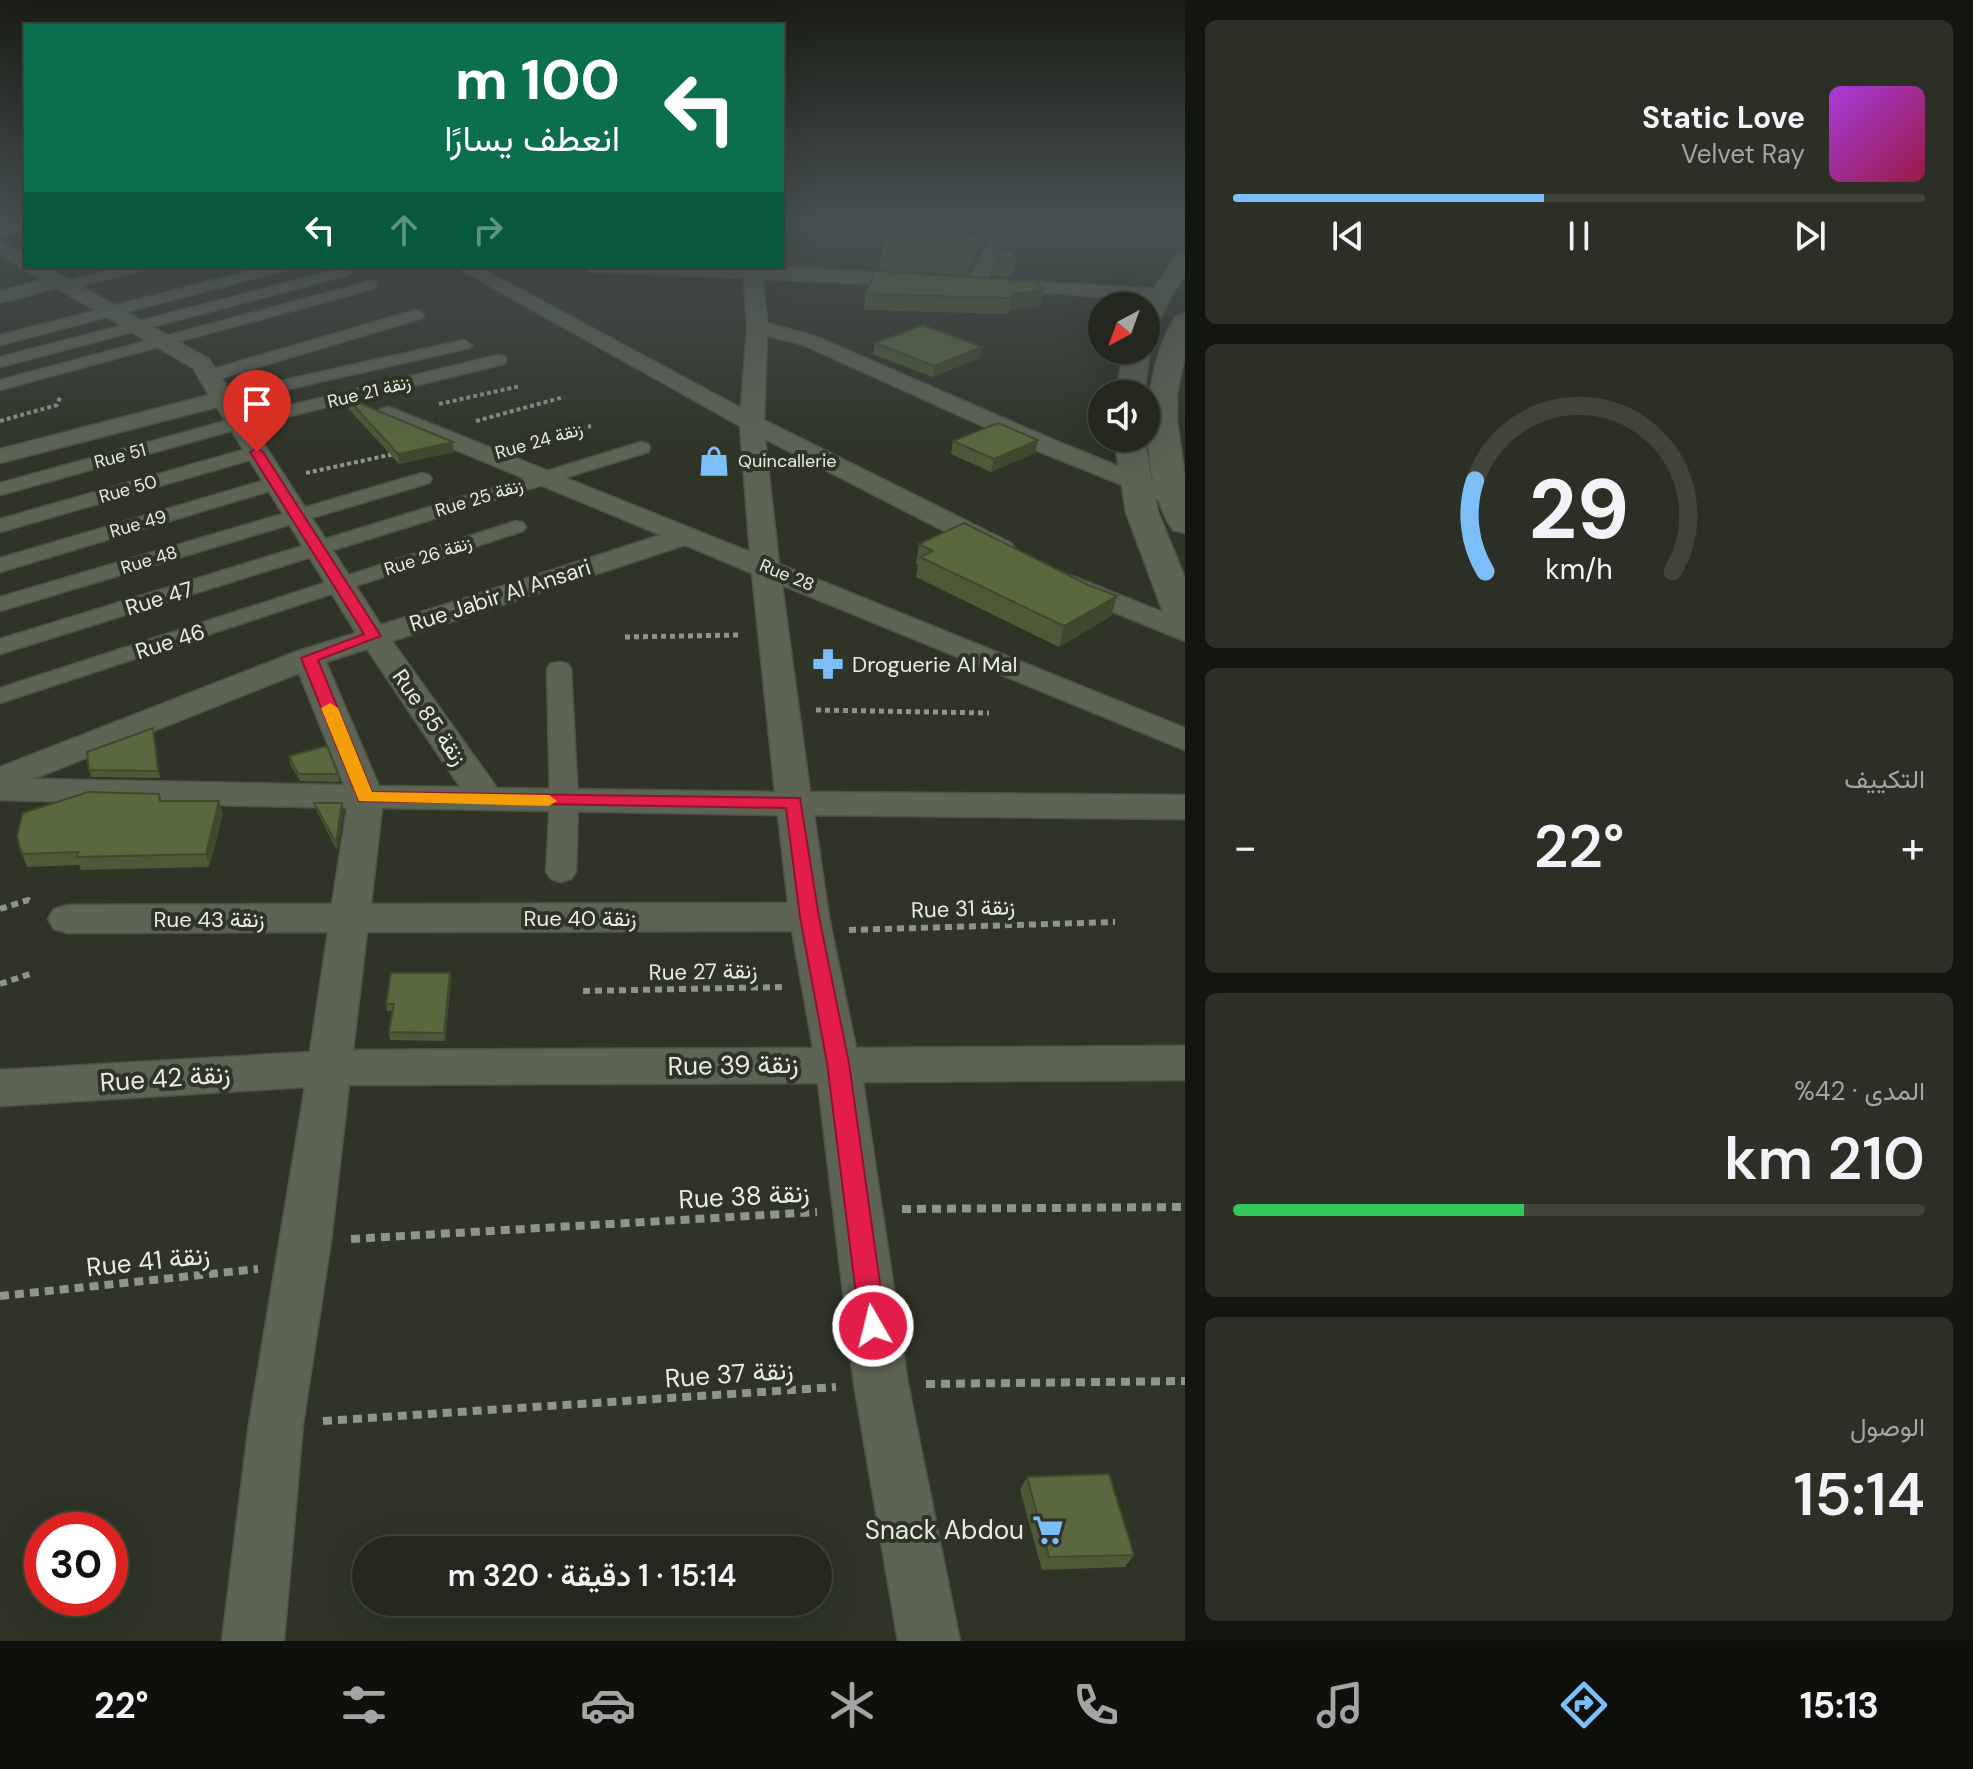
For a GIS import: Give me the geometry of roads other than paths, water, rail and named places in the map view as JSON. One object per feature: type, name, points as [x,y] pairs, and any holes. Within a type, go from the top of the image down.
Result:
[{"type":"main road","points":[[1180,510],[1166,451],[1163,400],[1170,359],[1185,321]]},
{"type":"main road","points":[[1131,452],[1142,512],[1185,623]]},
{"type":"street","points":[[0,340],[111,302]]},
{"type":"street","points":[[114,302],[136,326],[195,360],[209,376],[416,315]]},
{"type":"street","points":[[0,362],[230,302]]},
{"type":"street","points":[[0,385],[309,302]]},
{"type":"street","points":[[528,302],[752,423],[1024,561]]},
{"type":"street","points":[[755,302],[757,327],[752,423],[765,566],[794,802],[811,924],[838,1063],[881,1384],[929,1641]]},
{"type":"street","points":[[757,327],[808,340],[1137,483],[1180,510]]},
{"type":"street","points":[[0,456],[222,399],[464,345]]},
{"type":"street","name":"Rue 21 زنقة","points":[[239,423],[498,360]]},
{"type":"street","name":"Rue 85 زنقة","points":[[209,376],[373,636],[486,799]]},
{"type":"street","name":"Rue 28","points":[[389,414],[1185,740]]},
{"type":"street","name":"Rue 51","points":[[0,489],[239,423]]},
{"type":"street","name":"Rue 25 زنقة","points":[[318,548],[641,448]]},
{"type":"street","name":"Rue 50","points":[[0,526],[257,452]]},
{"type":"street","points":[[297,516],[422,479]]},
{"type":"street","name":"Rue 49","points":[[0,565],[276,483]]},
{"type":"street","name":"Rue 48","points":[[0,604],[297,516]]},
{"type":"street","name":"Rue 26 زنقة","points":[[340,585],[516,527]]},
{"type":"street","name":"Rue Jabir Al Ansari","points":[[0,779],[309,658],[688,535]]},
{"type":"street","name":"Rue 47","points":[[0,647],[318,548]]},
{"type":"street","points":[[1052,575],[1093,596],[1185,632]]},
{"type":"street","name":"Rue 46","points":[[0,696],[340,585]]},
{"type":"street","points":[[253,1641],[276,1424],[304,1253],[366,797],[309,658]]},
{"type":"street","points":[[559,669],[564,801],[561,872]]},
{"type":"street","points":[[0,789],[564,801],[1185,807]]},
{"type":"street","name":"Rue 43 زنقة","points":[[68,919],[350,919]]},
{"type":"street","name":"Rue 40 زنقة","points":[[350,919],[811,924]]},
{"type":"street","name":"Rue 39 زنقة","points":[[330,1068],[1185,1063]]},
{"type":"street","name":"Rue 42 زنقة","points":[[0,1088],[330,1068]]},
{"type":"place","name":"Quincallerie","points":[[714,461]]},
{"type":"place","name":"Droguerie Al Mal","points":[[828,664]]},
{"type":"place","name":"Snack Abdou","points":[[1048,1530]]}]
